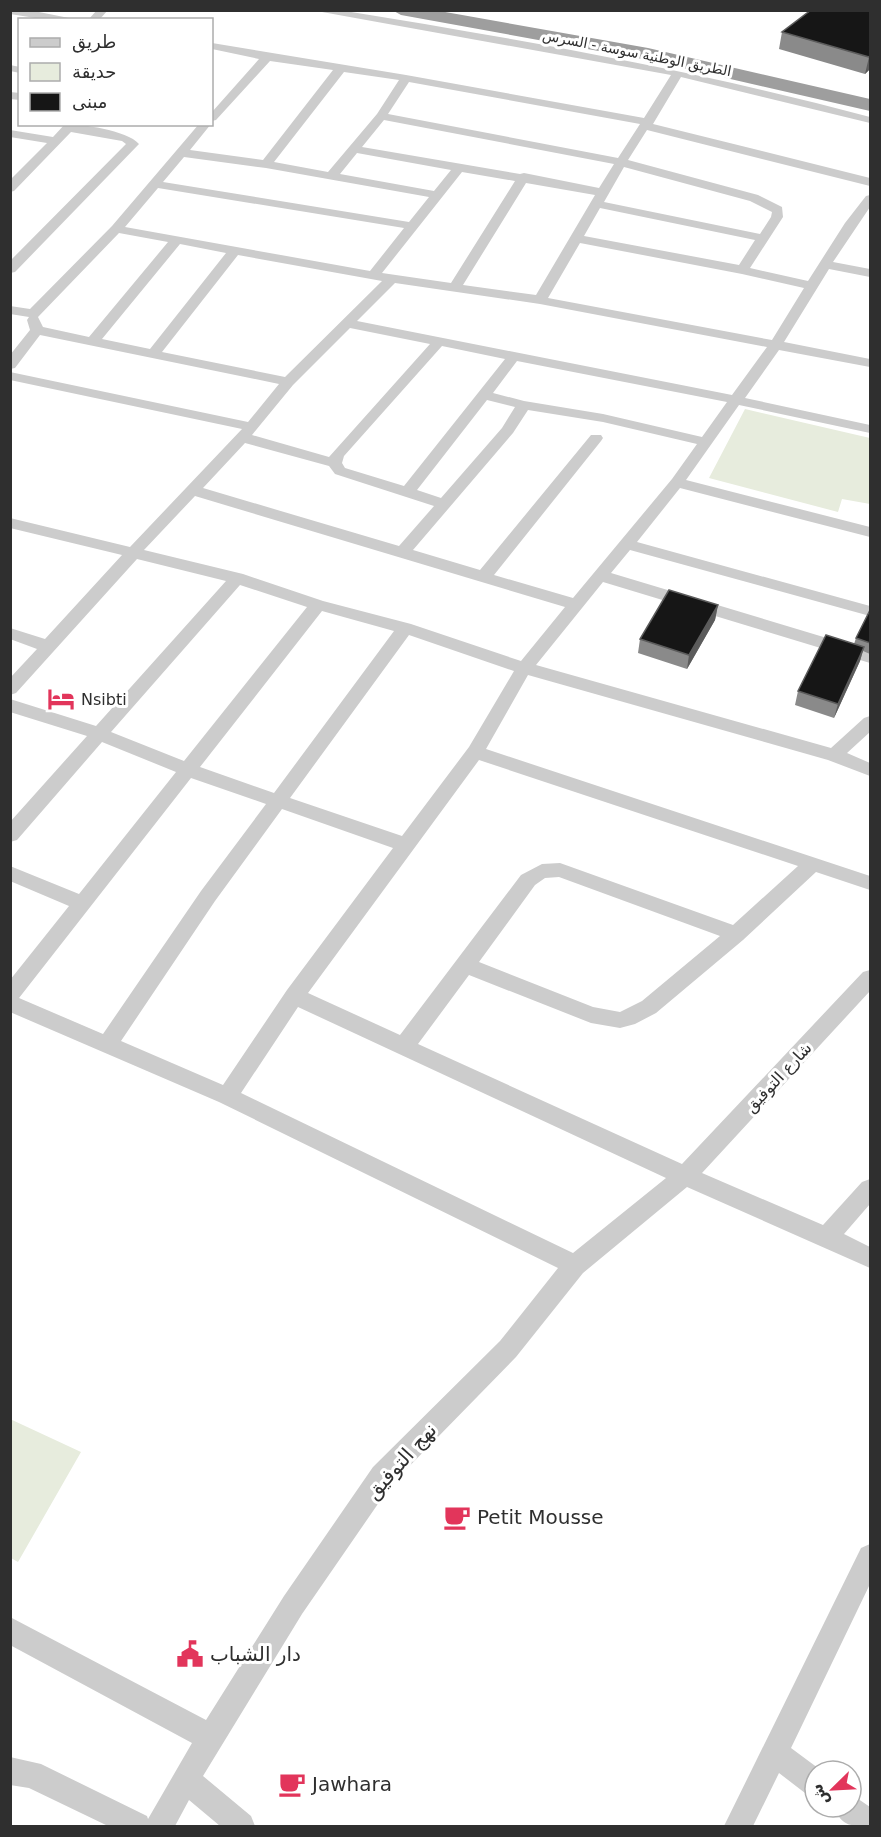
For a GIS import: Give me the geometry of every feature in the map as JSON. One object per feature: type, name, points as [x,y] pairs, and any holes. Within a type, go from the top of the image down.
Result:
[{"type":"highway","name":"الطريق الوطنية سوسة - السرس","points":[[401,10],[648,54],[870,105]]},
{"type":"highway","name":"الطريق الوطنية سوسة - السرس","points":[[450,10],[567,29],[702,56],[870,96]]},
{"type":"street","points":[[316,10],[480,36],[678,73],[793,98],[870,120]]},
{"type":"street","points":[[10,11],[60,18]]},
{"type":"street","points":[[213,46],[267,57],[406,78],[647,124],[870,182]]},
{"type":"street","points":[[217,105],[267,57]]},
{"type":"street","points":[[266,164],[340,68]]},
{"type":"street","points":[[540,300],[621,162],[678,73]]},
{"type":"street","points":[[332,175],[381,117],[406,78]]},
{"type":"street","points":[[381,117],[621,162],[754,198],[775,207],[778,210],[777,217],[742,270]]},
{"type":"street","points":[[10,269],[134,144],[126,138],[71,126],[12,185]]},
{"type":"street","points":[[33,315],[116,229],[204,126]]},
{"type":"street","points":[[10,133],[57,141]]},
{"type":"street","points":[[354,148],[524,177],[601,199],[762,238]]},
{"type":"street","points":[[182,153],[266,164],[437,195]]},
{"type":"street","points":[[374,275],[460,166]]},
{"type":"street","points":[[455,287],[524,177]]},
{"type":"street","points":[[155,184],[413,226]]},
{"type":"street","points":[[227,1096],[294,996],[475,752],[524,668],[574,604],[601,576],[677,482],[706,442],[776,344],[851,223],[870,199]]},
{"type":"street","points":[[116,229],[392,279],[540,300],[870,363]]},
{"type":"street","points":[[577,239],[742,270],[811,286]]},
{"type":"street","points":[[93,341],[177,240]]},
{"type":"street","points":[[154,353],[234,251]]},
{"type":"street","points":[[825,264],[870,273]]},
{"type":"street","points":[[10,689],[247,432],[288,382],[392,279]]},
{"type":"street","points":[[10,310],[33,315]]},
{"type":"street","points":[[33,315],[37,330]]},
{"type":"street","points":[[349,324],[736,400],[870,429]]},
{"type":"street","points":[[37,330],[288,382]]},
{"type":"street","points":[[10,365],[37,330]]},
{"type":"street","points":[[334,463],[337,455],[438,343]]},
{"type":"street","points":[[408,492],[514,356]]},
{"type":"street","points":[[10,376],[247,432],[334,463],[340,471],[444,504]]},
{"type":"street","points":[[484,395],[524,405],[603,418],[706,442]]},
{"type":"street","points":[[401,554],[508,430],[524,405]]},
{"type":"street","points":[[483,578],[596,438]]},
{"type":"street","points":[[677,482],[870,530]]},
{"type":"street","points":[[192,490],[574,604]]},
{"type":"street","points":[[10,523],[237,578],[318,605],[405,628],[524,668],[834,755],[870,770]]},
{"type":"street","points":[[627,544],[870,611]]},
{"type":"street","points":[[601,576],[870,657]]},
{"type":"street","points":[[10,835],[237,578]]},
{"type":"street","points":[[10,995],[318,605]]},
{"type":"street","points":[[107,1045],[208,896],[405,628]]},
{"type":"street","points":[[10,633],[50,647]]},
{"type":"street","points":[[10,705],[99,734],[188,770],[406,845]]},
{"type":"street","points":[[834,755],[870,722]]},
{"type":"street","points":[[475,752],[870,883]]},
{"type":"street","points":[[466,965],[591,1015],[620,1020],[635,1016],[649,1007],[736,934],[814,863]]},
{"type":"street","points":[[403,1048],[535,873],[544,870],[560,870],[736,934]]},
{"type":"street","points":[[10,873],[82,903]]},
{"type":"street","name":"شارع التوفيق","points":[[685,1176],[870,978]]},
{"type":"street","points":[[294,996],[403,1048],[870,1258]]},
{"type":"street","points":[[10,1003],[227,1096],[575,1265]]},
{"type":"street","name":"نهج التوفيق","points":[[160,1827],[185,1779],[292,1605],[382,1476],[508,1349],[575,1265],[685,1176]]},
{"type":"street","points":[[827,1237],[870,1189]]},
{"type":"street","points":[[738,1827],[870,1557]]},
{"type":"street","points":[[10,1630],[211,1738]]},
{"type":"street","points":[[774,1753],[803,1774]]},
{"type":"street","points":[[10,1771],[31,1774],[137,1827]]},
{"type":"street","points":[[185,1779],[241,1827]]},
{"type":"green space","points":[[745,409],[870,438],[870,504],[842,499],[838,512],[709,478]]},
{"type":"green space","points":[[10,1419],[81,1452],[18,1562],[11,1558]]},
{"type":"building","points":[[811,10],[870,10],[869,57],[782,32]]},
{"type":"building","points":[[669,590],[718,605],[689,655],[640,639]]},
{"type":"building","points":[[870,610],[870,643],[856,638]]},
{"type":"building","points":[[826,635],[864,647],[838,704],[798,691]]},
{"type":"place","name":"Nsibti","points":[[61,699]]},
{"type":"place","name":"Petit Mousse","points":[[457,1517]]},
{"type":"place","name":"دار الشباب","points":[[190,1654]]},
{"type":"place","name":"Jawhara","points":[[292,1784]]}]
